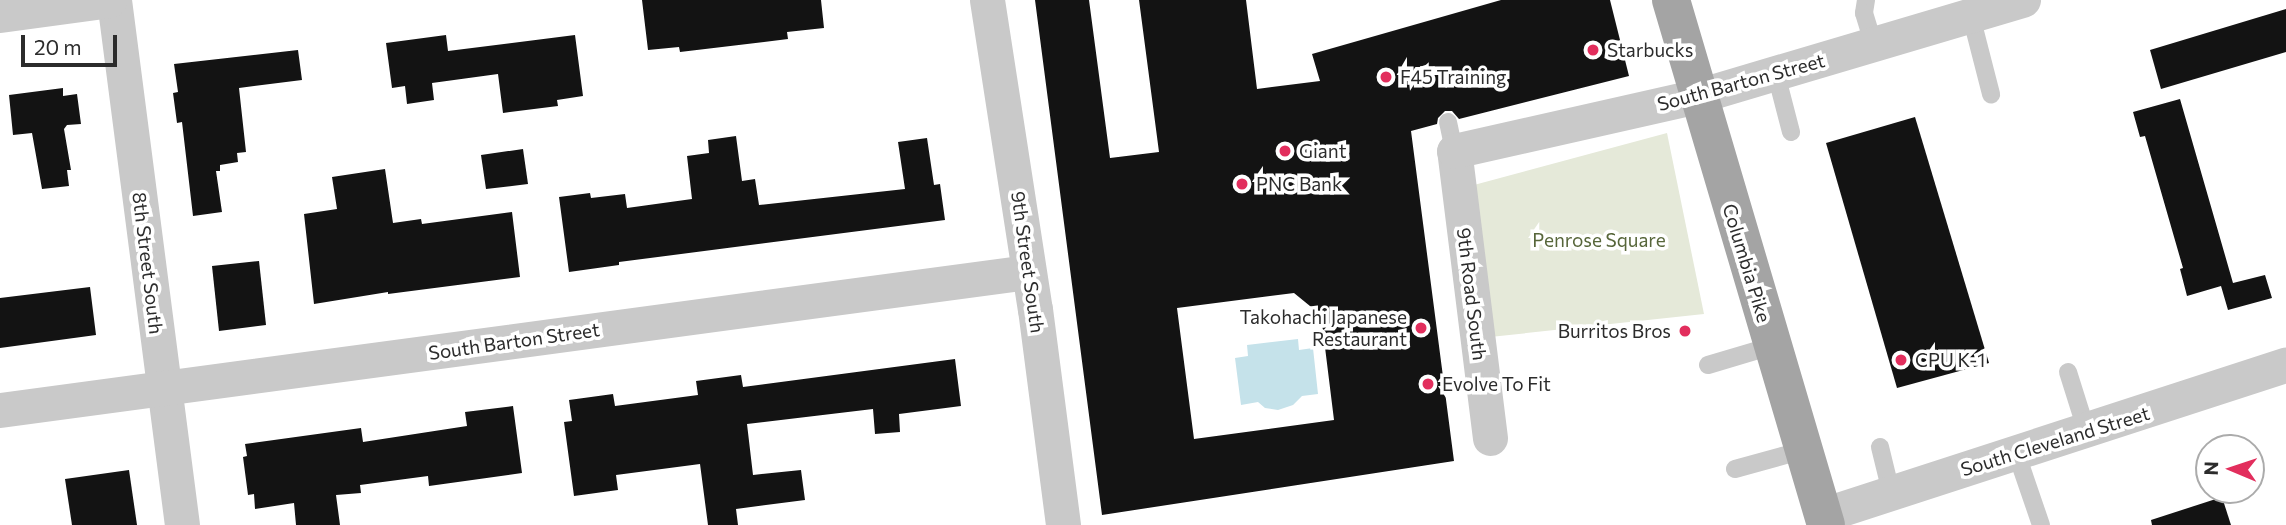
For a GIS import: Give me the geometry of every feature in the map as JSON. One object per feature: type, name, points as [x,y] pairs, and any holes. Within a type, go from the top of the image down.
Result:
[{"type":"main road","name":"Columbia Pike","points":[[1671,0],[1824,520]]},
{"type":"street","points":[[0,15],[112,0]]},
{"type":"street","name":"8th Street South","points":[[112,0],[182,525]]},
{"type":"street","name":"9th Street South","points":[[987,0],[1063,525]]},
{"type":"street","name":"South Barton Street","points":[[1451,136],[1698,96],[2023,0]]},
{"type":"street","name":"9th Road South","points":[[1451,136],[1490,438]]},
{"type":"street","name":"South Barton Street","points":[[0,410],[1028,272]]},
{"type":"street","name":"South Cleveland Street","points":[[1824,520],[1891,492],[2286,365]]},
{"type":"lane","points":[[1866,0],[1864,13],[1874,45]]},
{"type":"lane","points":[[1971,16],[1991,94]]},
{"type":"lane","points":[[1776,74],[1791,132]]},
{"type":"lane","points":[[1707,365],[1772,346]]},
{"type":"lane","points":[[2068,372],[2086,429]]},
{"type":"lane","points":[[1880,447],[1891,492]]},
{"type":"lane","points":[[1735,469],[1804,450]]},
{"type":"lane","points":[[2016,452],[2041,525]]},
{"type":"green space","name":"Penrose Square","points":[[1667,133],[1704,314],[1490,337],[1474,185]]},
{"type":"water","points":[[1298,339],[1299,350],[1313,348],[1318,394],[1302,396],[1293,405],[1278,410],[1265,408],[1258,402],[1241,405],[1235,358],[1248,356],[1247,345]]},
{"type":"building","points":[[642,0],[821,0],[824,28],[787,32],[788,39],[680,52],[679,47],[648,50]]},
{"type":"building","points":[[1035,0],[1089,0],[1110,158],[1159,152],[1139,0],[1246,0],[1257,89],[1320,81],[1312,54],[1501,0],[1610,0],[1629,76],[1459,119],[1452,111],[1445,111],[1438,118],[1437,124],[1411,131],[1454,461],[1102,515]],"holes":[[[1294,293],[1321,315],[1334,420],[1194,439],[1177,308]]]},
{"type":"building","points":[[2286,9],[2286,52],[2161,89],[2150,50]]},
{"type":"building","points":[[446,35],[448,51],[575,35],[583,96],[557,100],[558,106],[503,113],[498,74],[432,83],[434,100],[407,104],[405,86],[392,88],[386,43]]},
{"type":"building","points":[[298,50],[302,80],[239,88],[246,152],[237,153],[238,162],[220,165],[220,171],[216,171],[222,212],[193,216],[182,122],[177,123],[173,93],[178,92],[174,64]]},
{"type":"building","points":[[63,88],[63,96],[77,94],[81,124],[67,125],[64,129],[71,170],[67,170],[69,186],[42,189],[32,133],[13,135],[9,95]]},
{"type":"building","points":[[2180,99],[2233,283],[2265,275],[2272,298],[2228,310],[2221,286],[2187,296],[2180,269],[2183,268],[2145,136],[2140,137],[2133,112]]},
{"type":"building","points":[[1915,117],[1989,363],[1897,388],[1826,143]]},
{"type":"building","points":[[736,136],[742,181],[755,179],[759,205],[905,189],[898,142],[927,138],[934,185],[940,184],[945,220],[619,262],[619,265],[569,272],[559,197],[590,193],[591,198],[625,194],[627,208],[692,199],[687,156],[709,153],[708,140]]},
{"type":"building","points":[[523,149],[528,184],[486,189],[481,155]]},
{"type":"building","points":[[385,169],[393,223],[421,219],[422,224],[512,212],[520,277],[388,292],[314,304],[304,214],[337,209],[332,177]]},
{"type":"building","points":[[259,261],[266,325],[219,331],[212,266]]},
{"type":"building","points":[[90,287],[96,335],[0,348],[0,298]]},
{"type":"building","points":[[955,359],[961,406],[899,414],[900,432],[875,434],[873,409],[747,424],[753,475],[801,470],[805,500],[736,509],[738,525],[708,525],[700,464],[616,475],[618,490],[574,496],[564,422],[572,421],[569,400],[613,394],[615,406],[698,395],[696,381],[741,375],[743,387]]},
{"type":"building","points":[[513,406],[522,473],[429,486],[428,476],[360,485],[361,493],[336,495],[340,525],[296,525],[294,503],[255,509],[254,494],[248,495],[243,457],[247,456],[245,444],[361,428],[363,442],[467,426],[465,412]]},
{"type":"building","points":[[129,470],[137,525],[72,525],[65,479]]},
{"type":"building","points":[[2200,504],[2224,504],[2231,525],[2152,525],[2151,520]]},
{"type":"place","name":"Starbucks","points":[[1593,50]]},
{"type":"place","name":"F45 Training","points":[[1386,77]]},
{"type":"place","name":"Giant","points":[[1285,151]]},
{"type":"place","name":"PNC Bank","points":[[1242,184]]},
{"type":"place","name":"Takohachi Japanese Restaurant","points":[[1421,328]]},
{"type":"place","name":"Burritos Bros","points":[[1685,331]]},
{"type":"place","name":"CPU K-1","points":[[1901,360]]},
{"type":"place","name":"Evolve To Fit","points":[[1428,384]]}]
